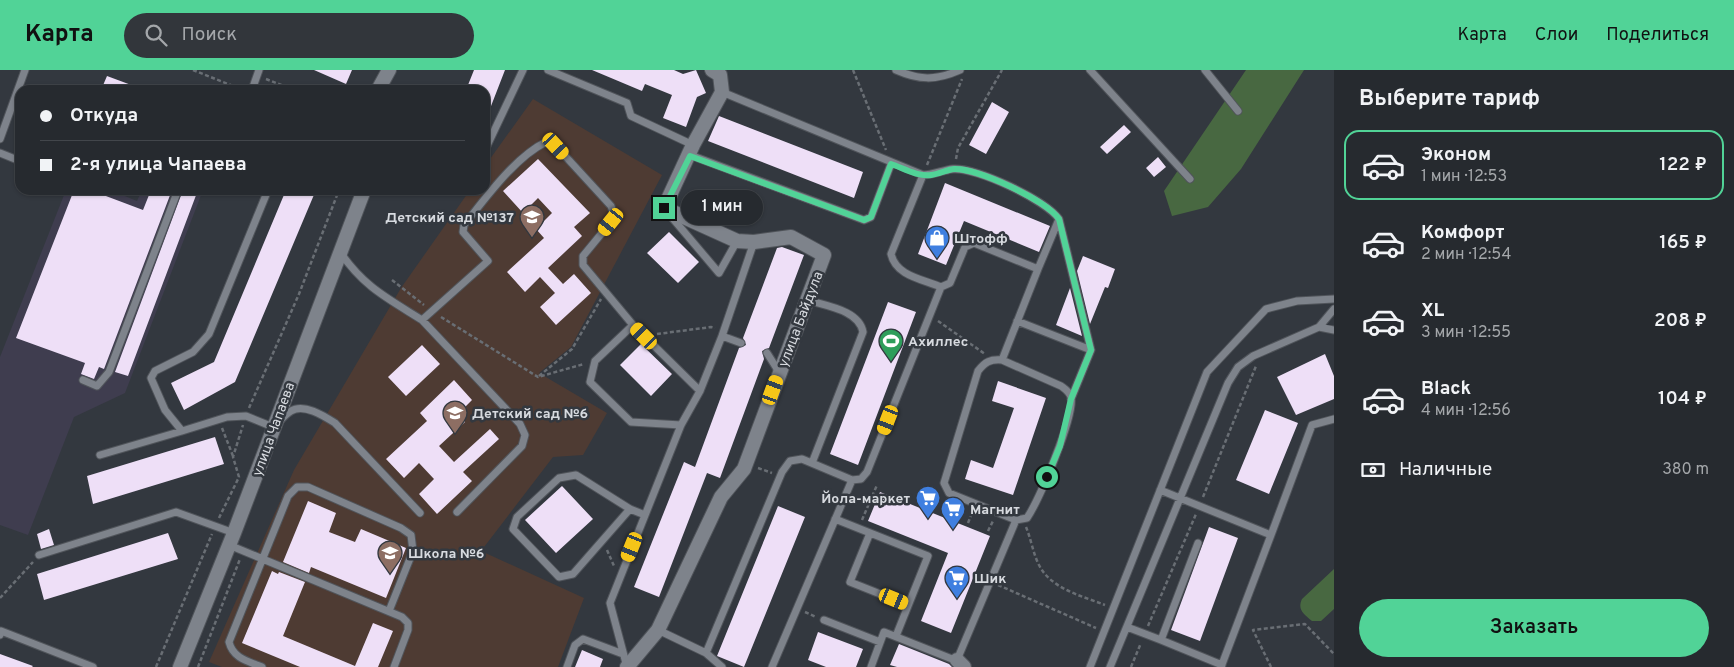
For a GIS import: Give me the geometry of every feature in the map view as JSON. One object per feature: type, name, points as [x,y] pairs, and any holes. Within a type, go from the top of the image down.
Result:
[{"type":"street","points":[[381,85],[389,70]]},
{"type":"street","points":[[664,208],[691,150],[722,92],[720,75],[712,70]]},
{"type":"street","name":"улица Чапаева","points":[[180,667],[232,539],[273,426],[362,195]]},
{"type":"street","name":"улица Байдула","points":[[626,663],[658,630],[720,497],[744,469],[824,255],[791,238],[754,242],[737,241],[664,208]]},
{"type":"lane","points":[[20,85],[26,70]]},
{"type":"lane","points":[[490,139],[523,70]]},
{"type":"lane","points":[[548,70],[627,103],[631,116],[691,150],[864,220],[871,217],[891,164]]},
{"type":"lane","points":[[896,70],[915,78],[929,79],[960,70]]},
{"type":"lane","points":[[1090,70],[1190,179]]},
{"type":"lane","points":[[1205,70],[1238,111]]},
{"type":"lane","points":[[253,85],[258,73]]},
{"type":"lane","points":[[722,92],[891,164],[923,175],[953,169],[970,171],[1028,194],[1053,210],[1059,219],[1091,350],[1071,399],[1060,446],[1027,518],[1020,519],[949,493],[944,483],[978,371],[984,363],[992,359],[1002,360],[1061,386],[1068,391],[1071,399]]},
{"type":"lane","points":[[0,139],[15,99]]},
{"type":"lane","points":[[490,192],[536,146],[546,142],[556,146],[611,206],[614,215],[611,222],[583,256],[583,265],[633,325],[700,391]]},
{"type":"lane","points":[[0,153],[15,159]]},
{"type":"lane","points":[[923,175],[891,254],[893,264],[900,271],[941,287],[950,284],[965,247],[974,243],[1038,269]]},
{"type":"lane","points":[[82,380],[97,386],[109,372],[176,195]]},
{"type":"lane","points":[[182,431],[165,410],[151,378],[155,371],[193,352],[209,334],[266,195]]},
{"type":"lane","points":[[422,320],[488,261],[463,232],[464,226],[488,195]]},
{"type":"lane","points":[[664,208],[719,273],[737,241]]},
{"type":"lane","points":[[1002,360],[1059,219]]},
{"type":"lane","points":[[626,663],[610,603],[681,425],[700,391],[723,334],[754,242]]},
{"type":"lane","points":[[340,252],[355,273],[369,286],[422,320],[520,424],[525,435],[522,446],[457,512]]},
{"type":"lane","points":[[706,653],[782,472],[790,461],[802,459],[852,480],[861,479],[867,472],[941,287]]},
{"type":"lane","points":[[808,300],[853,315],[862,323],[863,332],[812,463]]},
{"type":"lane","points":[[1090,667],[1207,372],[1266,309],[1297,300],[1334,300]]},
{"type":"lane","points":[[1110,667],[1228,383],[1238,367],[1253,356],[1319,327],[1334,309]]},
{"type":"lane","points":[[1017,321],[1091,350]]},
{"type":"lane","points":[[633,325],[595,361],[590,382],[631,422],[681,425]]},
{"type":"lane","points":[[1319,327],[1334,330]]},
{"type":"lane","points":[[723,334],[741,343]]},
{"type":"lane","points":[[767,353],[779,372]]},
{"type":"lane","points":[[100,455],[218,420],[246,416],[273,426],[291,411],[300,408],[321,414],[335,424],[420,513]]},
{"type":"lane","points":[[1127,627],[1222,666],[1312,425],[1334,419]]},
{"type":"lane","points":[[630,509],[573,574],[559,577],[513,529],[517,517],[559,478],[576,475],[630,509],[645,515]]},
{"type":"lane","points":[[772,667],[852,480]]},
{"type":"lane","points":[[262,667],[231,652],[228,642],[288,496],[297,487],[308,487],[401,528],[411,535],[413,551],[389,611]]},
{"type":"lane","points":[[1160,490],[1271,535]]},
{"type":"lane","points":[[39,555],[176,512],[216,526],[244,551],[389,611],[408,623],[408,630],[394,667]]},
{"type":"lane","points":[[835,519],[928,556],[896,636]]},
{"type":"lane","points":[[871,667],[884,632],[958,665],[990,581],[1020,519]]},
{"type":"lane","points":[[870,533],[850,582],[908,605]]},
{"type":"lane","points":[[1161,640],[1198,542]]},
{"type":"lane","points":[[824,620],[880,642]]},
{"type":"lane","points":[[658,630],[706,653],[722,667]]},
{"type":"lane","points":[[0,635],[2,631],[93,667]]},
{"type":"lane","points":[[567,667],[576,645],[583,638],[626,663]]},
{"type":"path","points":[[193,70],[239,85]]},
{"type":"path","points":[[854,70],[891,164]]},
{"type":"path","points":[[953,169],[958,148],[1002,70]]},
{"type":"path","points":[[258,73],[283,85]]},
{"type":"path","points":[[923,175],[962,78]]},
{"type":"path","points":[[233,457],[246,416],[299,294],[337,195]]},
{"type":"path","points":[[392,280],[432,312],[538,377],[595,361]]},
{"type":"path","points":[[538,377],[572,350],[606,291]]},
{"type":"path","points":[[930,315],[992,359]]},
{"type":"path","points":[[644,336],[711,327],[723,334]]},
{"type":"path","points":[[156,667],[239,477],[218,420]]},
{"type":"path","points":[[862,521],[876,485]]},
{"type":"path","points":[[1020,519],[1038,564],[1046,578],[1063,588],[1113,608]]},
{"type":"path","points":[[603,540],[619,579]]},
{"type":"path","points":[[198,667],[244,551]]},
{"type":"path","points":[[0,598],[39,555]]},
{"type":"path","points":[[990,581],[1104,632]]},
{"type":"path","points":[[797,609],[824,620]]},
{"type":"path","points":[[1271,667],[1253,630],[1305,624],[1334,654]]},
{"type":"shaded area","points":[[533,99],[662,175],[571,347],[539,373],[607,413],[583,455],[553,457],[481,551],[584,598],[558,667],[222,667],[209,662],[294,470],[401,288],[466,195],[490,195],[490,159]]},
{"type":"shaded area","points":[[64,195],[122,195],[137,201],[140,195],[201,195],[125,393],[74,417],[28,535],[0,525],[0,357]]},
{"type":"green space","points":[[1246,70],[1304,70],[1241,169],[1208,207],[1172,216],[1164,191]]},
{"type":"green space","points":[[1334,569],[1334,609],[1321,621],[1312,621],[1301,609],[1302,599]]},
{"type":"building","points":[[314,70],[352,70],[346,84]]},
{"type":"building","points":[[474,70],[505,70],[490,109],[490,85],[468,85]]},
{"type":"building","points":[[592,70],[674,70],[683,74],[696,70],[706,93],[697,97],[686,127],[663,118],[672,95],[645,84],[642,91]]},
{"type":"building","points":[[107,76],[131,85],[103,85]]},
{"type":"building","points":[[992,102],[1009,112],[986,154],[969,145]]},
{"type":"building","points":[[719,116],[863,172],[854,198],[708,141]]},
{"type":"building","points":[[1124,125],[1131,132],[1107,154],[1100,147]]},
{"type":"building","points":[[1158,157],[1166,167],[1154,177],[1146,168]]},
{"type":"building","points":[[538,159],[590,213],[574,227],[582,236],[548,268],[563,284],[574,274],[591,293],[556,325],[540,307],[555,293],[540,277],[525,292],[507,272],[544,238],[536,229],[552,213],[538,198],[523,213],[503,191]]},
{"type":"building","points":[[945,183],[1050,226],[1039,252],[964,221],[946,265],[918,254]]},
{"type":"building","points":[[703,191],[722,199],[718,211],[699,204]]},
{"type":"building","points":[[72,195],[103,195],[143,210],[149,195],[170,195],[104,369],[99,367],[94,379],[81,374],[85,363],[16,338]]},
{"type":"building","points":[[181,195],[196,195],[128,376],[115,372]]},
{"type":"building","points":[[284,195],[314,195],[235,382],[184,410],[171,383],[214,362]]},
{"type":"building","points":[[669,232],[699,262],[678,283],[647,253]]},
{"type":"building","points":[[782,247],[804,255],[769,348],[762,351],[764,359],[720,478],[707,473],[659,597],[634,587],[684,462],[695,467],[739,348],[746,345],[743,338],[777,248]]},
{"type":"building","points":[[1083,256],[1115,269],[1108,288],[1105,287],[1090,324],[1077,271]]},
{"type":"building","points":[[1070,288],[1082,336],[1056,325]]},
{"type":"building","points":[[888,302],[916,312],[858,465],[830,454]]},
{"type":"building","points":[[641,344],[672,374],[651,396],[620,365]]},
{"type":"building","points":[[422,345],[440,364],[406,396],[388,377]]},
{"type":"building","points":[[1325,354],[1334,376],[1334,399],[1296,415],[1277,377]]},
{"type":"building","points":[[454,380],[472,400],[458,414],[465,422],[439,446],[454,462],[490,429],[499,439],[463,472],[472,481],[437,514],[419,494],[434,479],[419,463],[404,478],[386,459],[427,421],[420,413]]},
{"type":"building","points":[[998,381],[1046,398],[1013,495],[965,479],[971,460],[993,468],[1014,408],[992,401]]},
{"type":"building","points":[[1265,410],[1298,423],[1269,494],[1236,480]]},
{"type":"building","points":[[215,437],[224,464],[93,504],[87,476]]},
{"type":"building","points":[[562,486],[593,519],[556,553],[525,520]]},
{"type":"building","points":[[880,492],[990,536],[951,633],[921,621],[948,553],[868,521]]},
{"type":"building","points":[[308,501],[336,513],[329,532],[355,542],[361,529],[406,548],[386,598],[311,567],[309,573],[283,562]]},
{"type":"building","points":[[778,506],[805,517],[744,667],[717,656]]},
{"type":"building","points":[[1209,527],[1238,538],[1200,641],[1171,630]]},
{"type":"building","points":[[49,529],[54,545],[41,549],[37,534]]},
{"type":"building","points":[[168,533],[178,559],[44,600],[37,574]]},
{"type":"building","points":[[272,571],[305,582],[283,636],[355,666],[373,623],[393,631],[378,667],[300,667],[242,643]]},
{"type":"building","points":[[818,632],[863,649],[856,667],[826,667],[808,660]]},
{"type":"building","points":[[899,644],[949,664],[952,667],[897,667],[890,665]]},
{"type":"building","points":[[582,650],[603,659],[600,667],[575,667]]},
{"type":"building","points":[[0,654],[33,666],[0,667]]},
{"type":"place","name":"Детский сад №137","points":[[532,238]]},
{"type":"place","name":"Штофф","points":[[937,259]]},
{"type":"place","name":"Ахиллес","points":[[891,362]]},
{"type":"place","name":"Детский сад №6","points":[[455,434]]},
{"type":"place","name":"Йола-маркет","points":[[928,519]]},
{"type":"place","name":"Магнит","points":[[953,530]]},
{"type":"place","name":"Школа №6","points":[[390,574]]},
{"type":"place","name":"Шик","points":[[957,599]]},
{"type":"route","points":[[664,208],[690,156],[864,220],[871,217],[891,164],[923,175],[932,175],[953,169],[970,171],[1028,194],[1053,210],[1059,219],[1091,350],[1071,399],[1060,446],[1047,477]]}]
